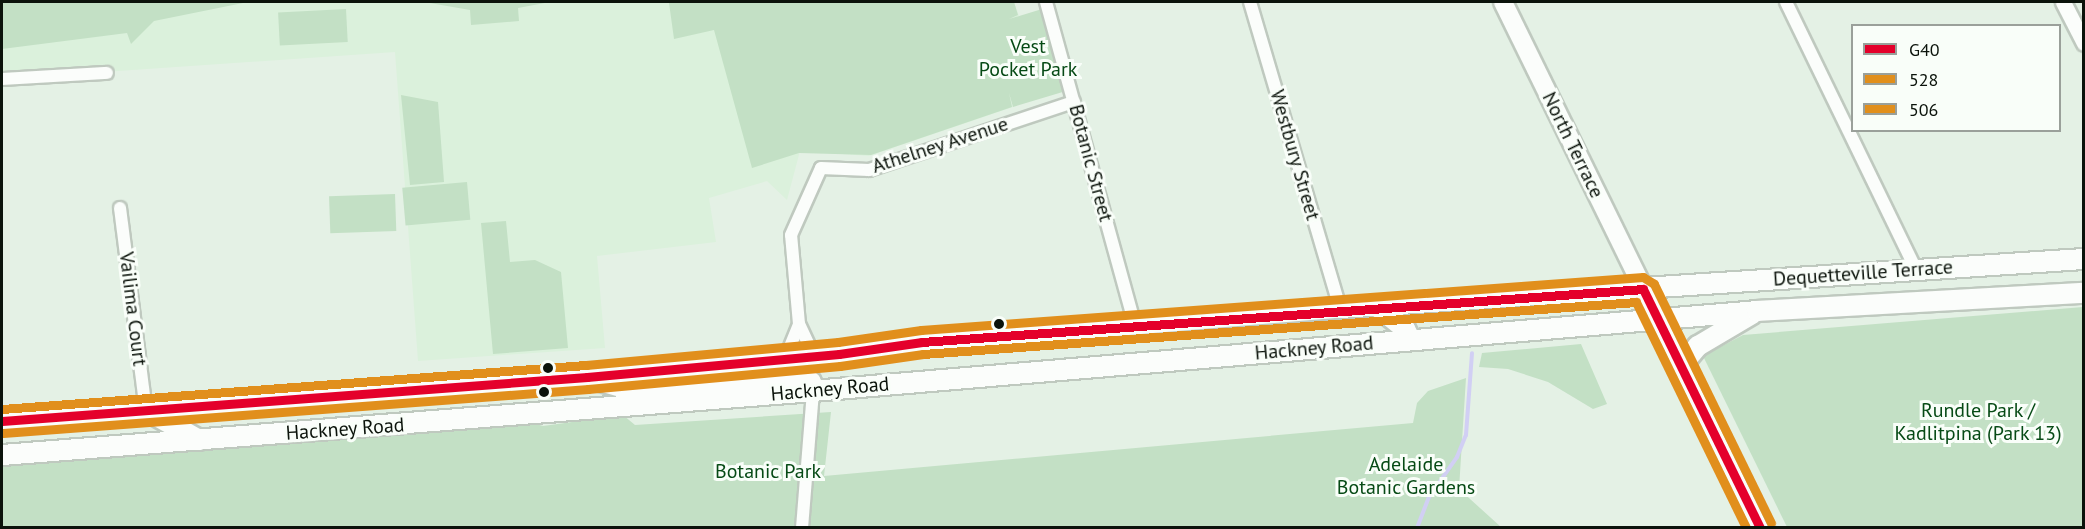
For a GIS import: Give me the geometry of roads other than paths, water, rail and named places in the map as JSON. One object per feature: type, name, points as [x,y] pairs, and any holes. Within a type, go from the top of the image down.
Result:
[{"type":"highway","points":[[2064,261],[2084,254]]},
{"type":"highway","name":"Dequetteville Terrace","points":[[1643,289],[2084,259]]},
{"type":"highway","points":[[1916,270],[1920,302]]},
{"type":"highway","name":"Hackney Road","points":[[2,421],[587,377],[814,357],[922,342],[1340,308],[1643,289]]},
{"type":"highway","name":"Dequetteville Terrace","points":[[1658,319],[1757,311],[2084,293]]},
{"type":"highway","points":[[1378,307],[1405,329],[1410,339]]},
{"type":"highway","points":[[1680,366],[1698,346],[1757,311]]},
{"type":"highway","name":"Hackney Road","points":[[2,455],[813,392],[1658,319]]},
{"type":"highway","points":[[587,377],[628,389],[803,377],[811,382],[813,392]]},
{"type":"highway","points":[[146,410],[199,440]]},
{"type":"main road","name":"North Terrace","points":[[1503,2],[1658,319]]},
{"type":"main road","points":[[1658,319],[1760,528]]},
{"type":"street","name":"Botanic Street","points":[[1046,2],[1135,326]]},
{"type":"street","name":"Westbury Street","points":[[1250,2],[1340,308]]},
{"type":"street","points":[[1786,2],[1916,270]]},
{"type":"street","points":[[2063,2],[2084,43]]},
{"type":"street","points":[[2,79],[107,73]]},
{"type":"street","name":"Athelney Avenue","points":[[814,357],[799,324],[791,235],[821,168],[869,170],[1074,102]]},
{"type":"street","name":"Vailima Court","points":[[120,208],[146,410]]},
{"type":"street","name":"Athelney Avenue","points":[[785,359],[799,324]]},
{"type":"street","points":[[802,528],[813,392]]},
{"type":"waterway","points":[[1417,528],[1429,497],[1457,457],[1466,435],[1472,353]]},
{"type":"park label","name":"Vest Pocket Park","points":[[1028,58]]},
{"type":"park label","name":"Rundle Park / Kadlitpina (Park 13)","points":[[1978,422]]},
{"type":"park label","name":"Botanic Park","points":[[768,471]]},
{"type":"park label","name":"Adelaide Botanic Gardens","points":[[1406,476]]}]
